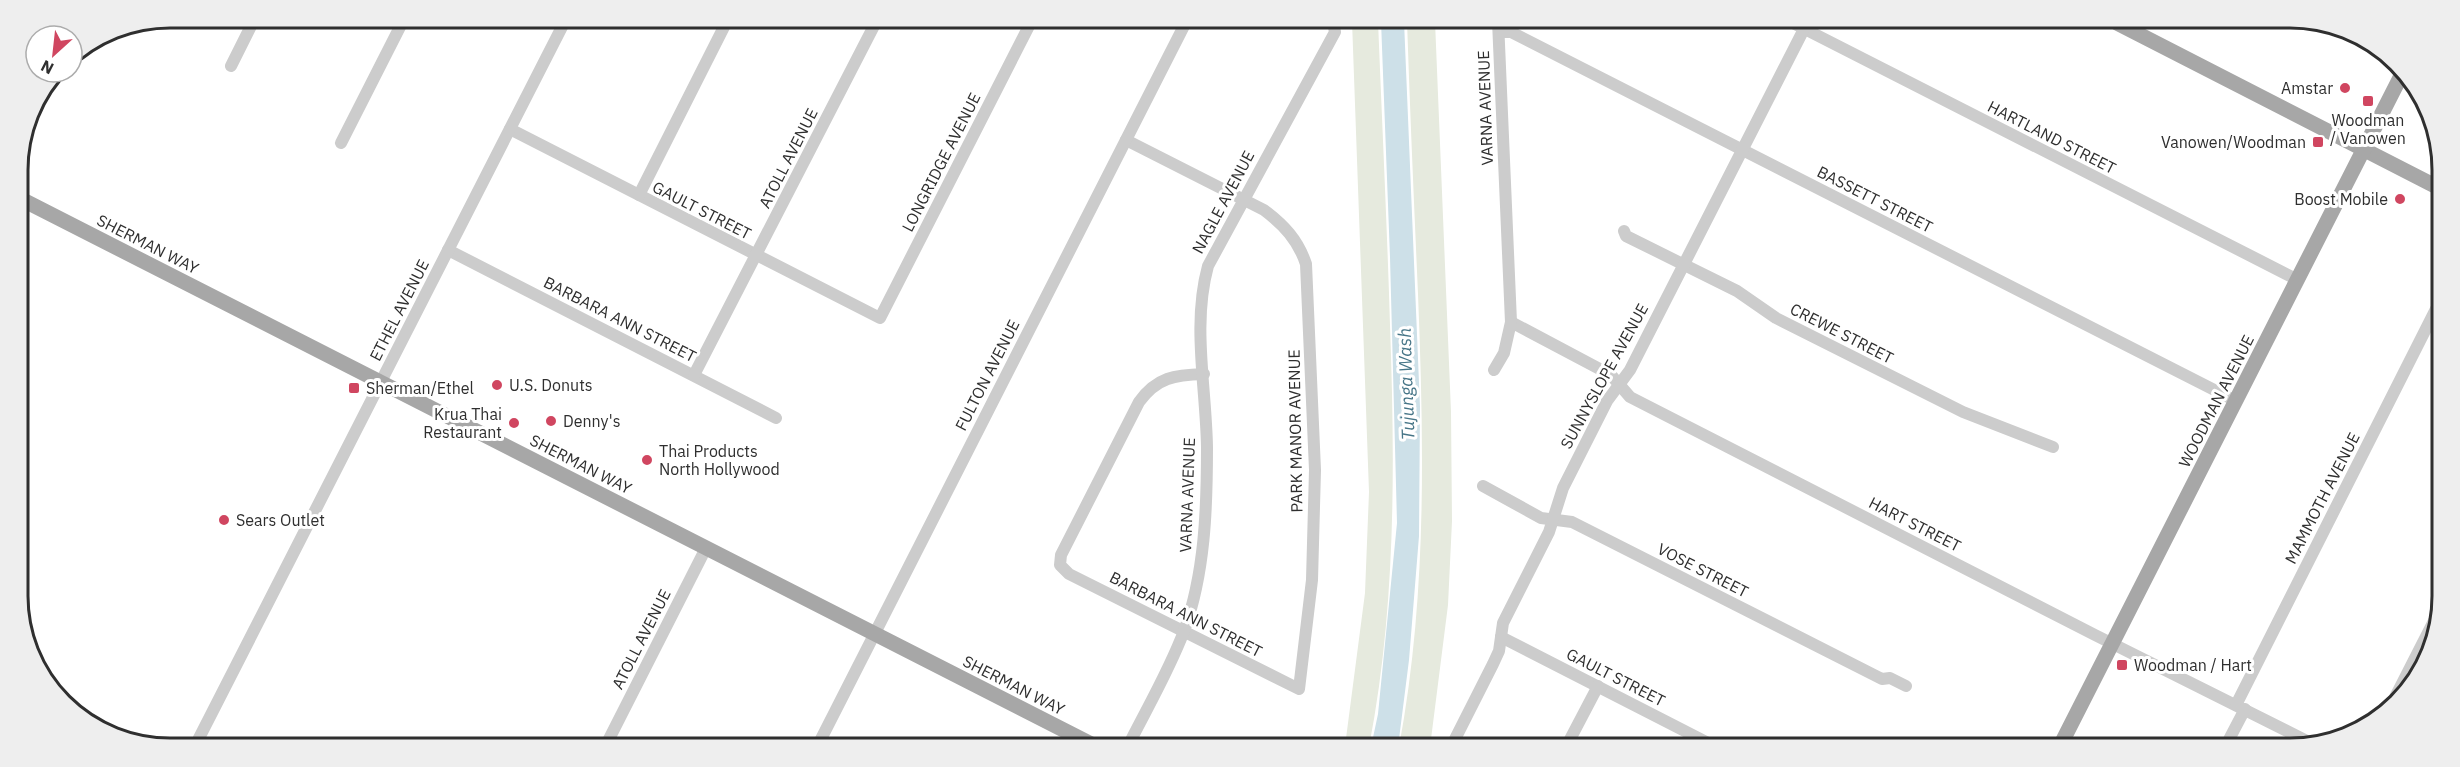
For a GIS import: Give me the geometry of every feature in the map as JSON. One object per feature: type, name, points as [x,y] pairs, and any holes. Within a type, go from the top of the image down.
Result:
[{"type":"main road","points":[[2127,28],[2432,184]]},
{"type":"main road","name":"WOODMAN AVENUE","points":[[2064,738],[2399,80]]},
{"type":"main road","name":"SHERMAN WAY","points":[[29,204],[1079,738]]},
{"type":"street","name":"NAGLE AVENUE","points":[[1204,374],[1200,306],[1208,266],[1335,33],[1334,28]]},
{"type":"street","name":"VARNA AVENUE","points":[[1494,370],[1504,353],[1511,322],[1498,28]]},
{"type":"street","name":"BASSETT STREET","points":[[1503,28],[2236,401]]},
{"type":"street","points":[[231,66],[250,29]]},
{"type":"street","points":[[341,143],[399,29]]},
{"type":"street","name":"ETHEL AVENUE","points":[[199,738],[561,29]]},
{"type":"street","points":[[639,195],[723,29]]},
{"type":"street","name":"ATOLL AVENUE","points":[[694,375],[874,29]]},
{"type":"street","name":"LONGRIDGE AVENUE","points":[[880,318],[1028,29]]},
{"type":"street","name":"FULTON AVENUE","points":[[822,738],[1183,29]]},
{"type":"street","name":"SUNNYSLOPE AVENUE","points":[[1456,738],[1499,651],[1505,619],[1553,520],[1563,488],[1607,402],[1630,370],[1682,264],[1804,29]]},
{"type":"street","name":"HARTLAND STREET","points":[[1804,29],[2298,280]]},
{"type":"street","name":"GAULT STREET","points":[[510,129],[880,318]]},
{"type":"street","points":[[1126,140],[1243,200]]},
{"type":"street","name":"PARK MANOR AVENUE","points":[[1243,200],[1280,222],[1301,250],[1306,264],[1314,470],[1312,580],[1299,689]]},
{"type":"street","name":"CREWE STREET","points":[[1624,231],[1626,236],[1737,291],[1776,318],[1963,412],[2053,447]]},
{"type":"street","name":"BARBARA ANN STREET","points":[[448,250],[776,418]]},
{"type":"street","name":"MAMMOTH AVENUE","points":[[2228,738],[2240,707],[2432,317]]},
{"type":"street","name":"HART STREET","points":[[1511,322],[1611,375],[1630,397],[2112,644],[2301,738]]},
{"type":"street","name":"VARNA AVENUE","points":[[1132,738],[1184,632],[1201,564],[1205,529],[1207,447],[1204,374]]},
{"type":"street","name":"BARBARA ANN STREET","points":[[1204,374],[1171,377],[1156,383],[1147,391],[1139,402],[1061,555],[1060,565],[1069,574],[1299,689]]},
{"type":"street","name":"VOSE STREET","points":[[1483,486],[1541,518],[1572,522],[1882,679],[1890,678],[1906,686]]},
{"type":"street","name":"ATOLL AVENUE","points":[[610,738],[706,548]]},
{"type":"street","name":"GAULT STREET","points":[[1501,637],[1699,738]]},
{"type":"street","points":[[2404,680],[2425,638]]},
{"type":"street","points":[[1571,738],[1598,686]]},
{"type":"shaded area","points":[[1352,28],[1378,28],[1392,378],[1393,484],[1389,589],[1378,694],[1371,738],[1346,738],[1365,593],[1369,492]]},
{"type":"shaded area","points":[[1407,28],[1435,28],[1451,412],[1452,521],[1448,605],[1431,738],[1400,738],[1415,634],[1419,578],[1422,464],[1420,351]]},
{"type":"water","name":"Tujunga Wash","points":[[1381,28],[1404,28],[1420,407],[1419,536],[1409,660],[1399,738],[1373,738],[1378,714],[1397,523]]},
{"type":"place","name":"Amstar","points":[[2345,88]]},
{"type":"place","name":"Woodman / Vanowen","points":[[2368,101]]},
{"type":"place","name":"Vanowen/Woodman","points":[[2318,142]]},
{"type":"place","name":"Boost Mobile","points":[[2400,199]]},
{"type":"place","name":"U.S. Donuts","points":[[497,385]]},
{"type":"place","name":"Sherman/Ethel","points":[[354,388]]},
{"type":"place","name":"Denny's","points":[[551,421]]},
{"type":"place","name":"Krua Thai Restaurant","points":[[514,423]]},
{"type":"place","name":"Thai Products North Hollywood","points":[[647,460]]},
{"type":"place","name":"Sears Outlet","points":[[224,520]]},
{"type":"place","name":"Woodman / Hart","points":[[2122,665]]}]
